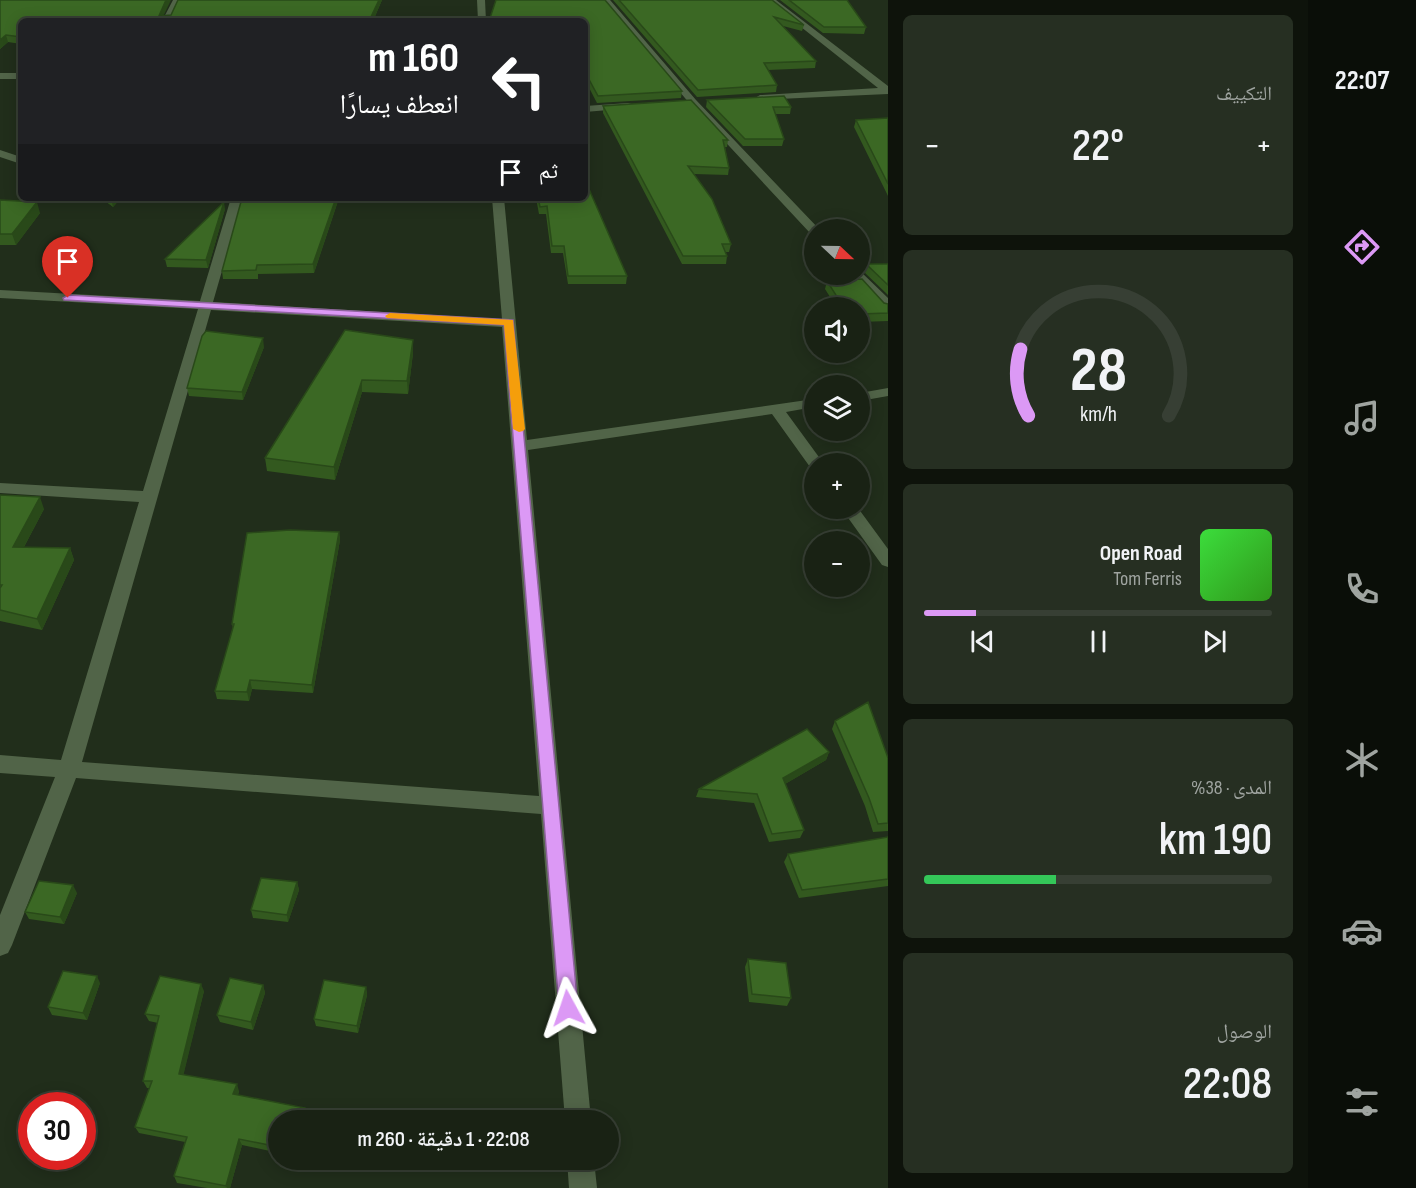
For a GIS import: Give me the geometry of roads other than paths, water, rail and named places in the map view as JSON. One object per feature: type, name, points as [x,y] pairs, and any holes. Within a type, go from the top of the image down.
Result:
[{"type":"street","points":[[168,18],[177,0]]},
{"type":"street","points":[[480,0],[482,18]]},
{"type":"street","points":[[606,0],[693,102],[804,219]]},
{"type":"street","points":[[771,0],[887,90]]},
{"type":"street","points":[[0,76],[18,76]]},
{"type":"street","points":[[750,99],[887,90]]},
{"type":"street","points":[[681,103],[704,101]]},
{"type":"street","points":[[588,109],[645,105]]},
{"type":"street","points":[[0,153],[18,160]]},
{"type":"street","points":[[0,945],[69,769],[236,201]]},
{"type":"street","points":[[498,201],[577,1110]]},
{"type":"street","points":[[868,285],[888,306]]},
{"type":"street","points":[[0,294],[509,323]]},
{"type":"street","points":[[870,395],[888,392]]},
{"type":"street","points":[[520,446],[804,405]]},
{"type":"street","points":[[776,409],[808,453]]},
{"type":"street","points":[[0,488],[148,497]]},
{"type":"street","points":[[857,519],[888,561]]},
{"type":"street","points":[[0,764],[551,806]]},
{"type":"street","points":[[582,1170],[583,1188]]}]
